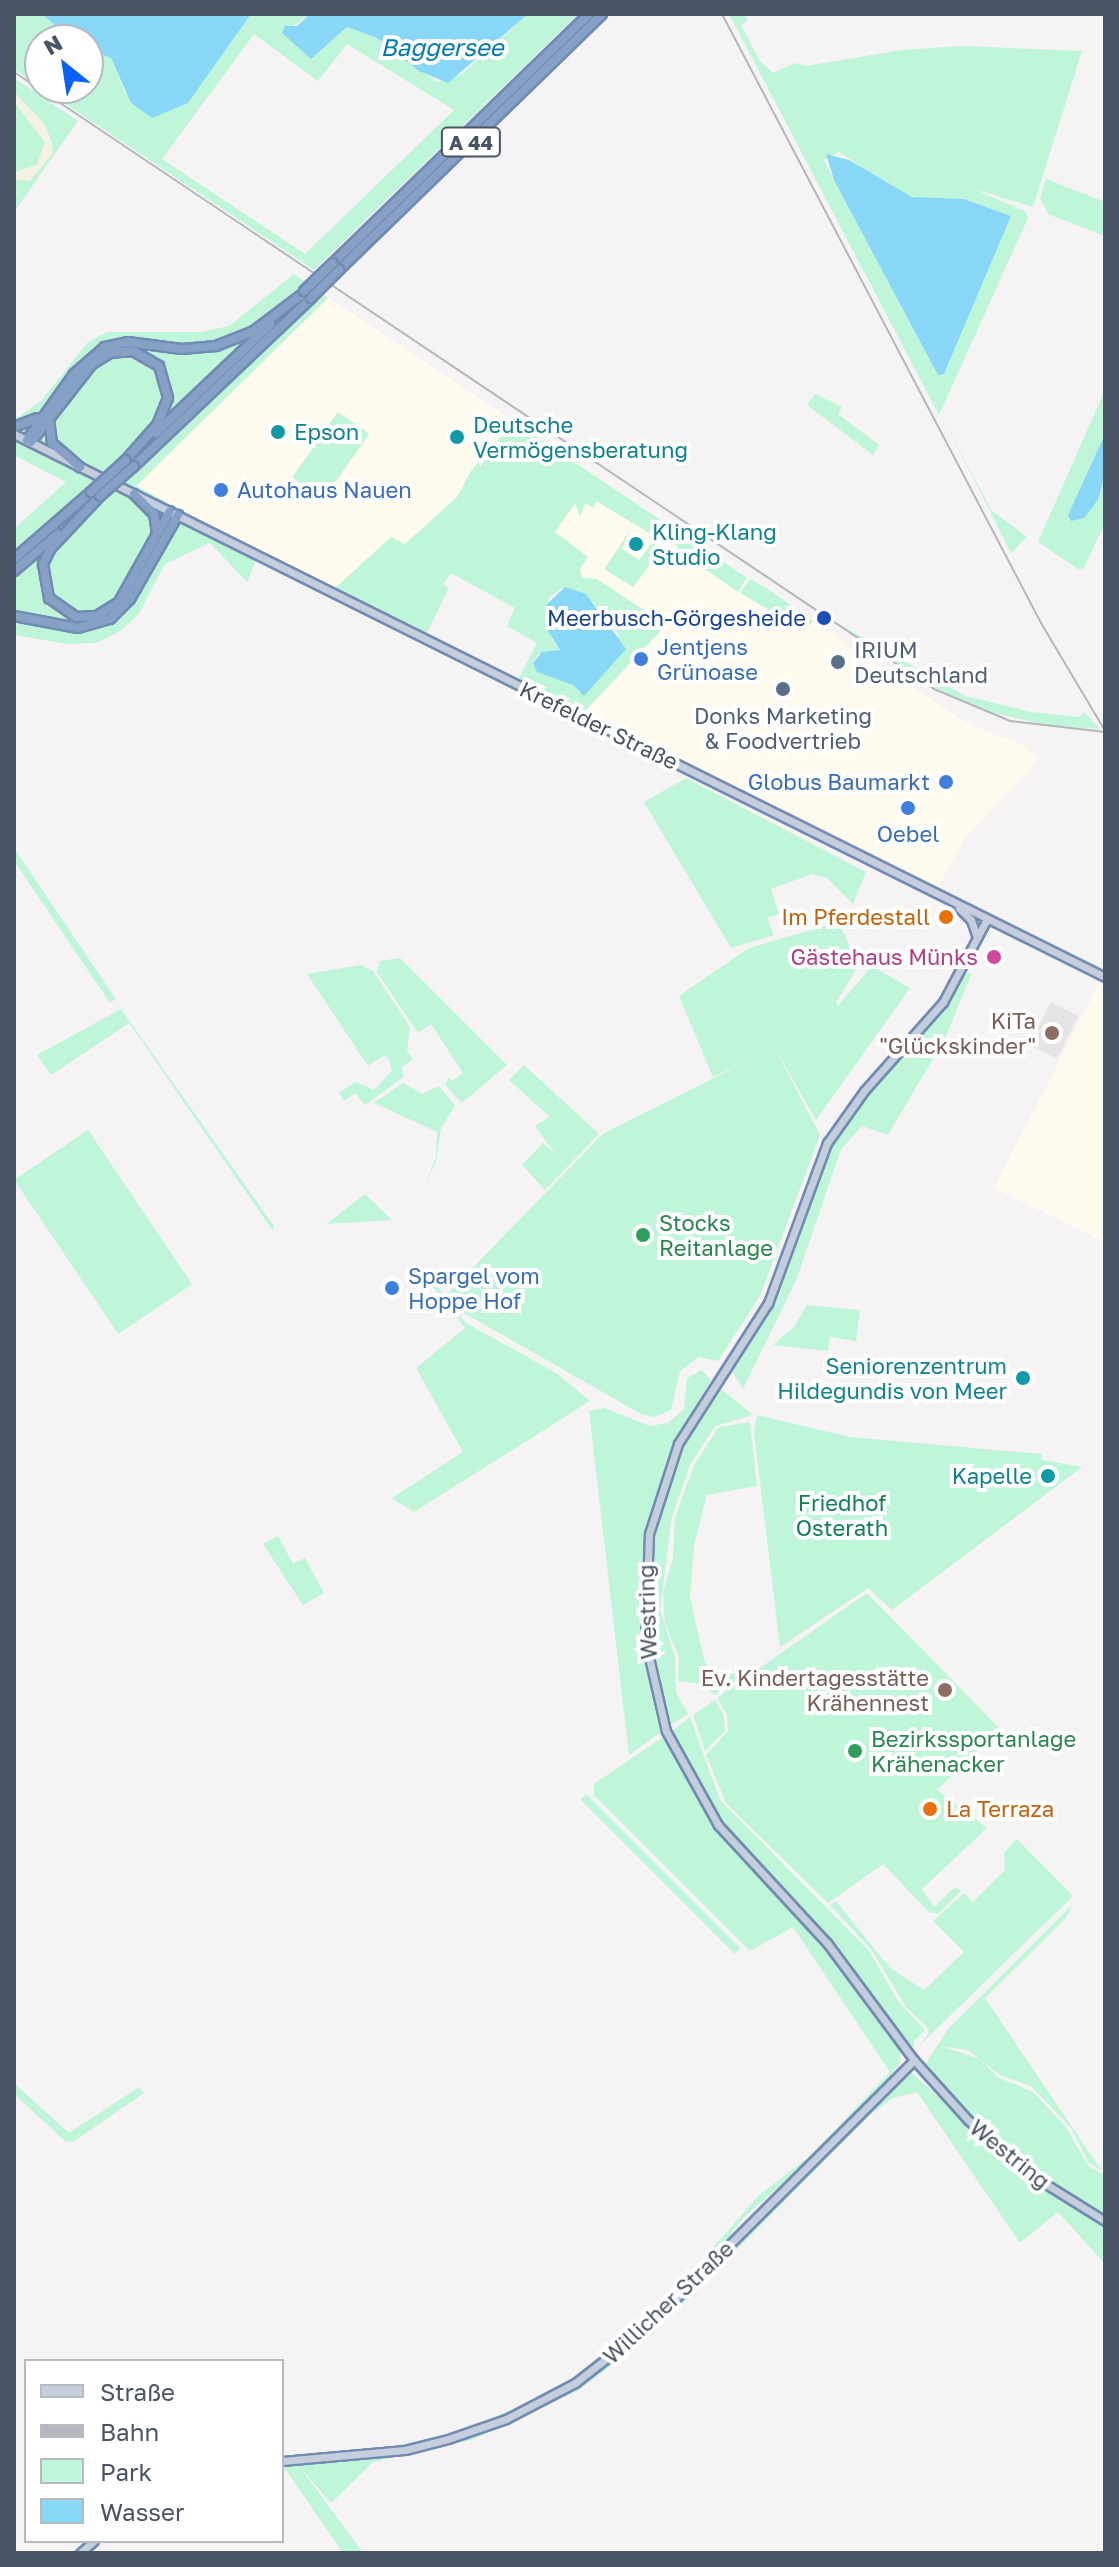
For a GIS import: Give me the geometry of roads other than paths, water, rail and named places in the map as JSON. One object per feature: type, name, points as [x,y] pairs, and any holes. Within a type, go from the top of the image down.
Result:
[{"type":"highway","name":"A 44","points":[[336,267],[589,14]]},
{"type":"highway","name":"A 44","points":[[14,571],[602,14]]},
{"type":"highway","points":[[29,441],[86,362],[105,347],[128,342],[182,349],[216,346],[254,331],[305,295]]},
{"type":"highway","points":[[14,427],[49,410],[102,357],[125,351],[150,358],[166,380],[167,407],[130,463]]},
{"type":"highway","points":[[49,410],[47,425],[50,441],[80,467]]},
{"type":"highway","name":"A 44","points":[[14,559],[96,494]]},
{"type":"highway","points":[[96,494],[45,558],[43,585],[59,609],[84,618],[113,608],[174,513]]},
{"type":"highway","points":[[134,494],[155,516],[155,540]]},
{"type":"highway","points":[[14,616],[78,628],[110,619],[130,599],[174,513]]},
{"type":"main road","name":"Krefelder Straße","points":[[14,434],[1105,977]]},
{"type":"main road","points":[[954,902],[971,920],[977,939]]},
{"type":"main road","name":"Westring","points":[[987,919],[943,1002],[864,1091],[827,1143],[768,1303],[696,1410],[670,1464],[649,1534],[643,1586],[645,1640],[654,1694],[695,1791],[736,1848],[827,1943],[914,2060],[1008,2156],[1105,2221]]},
{"type":"main road","name":"Willicher Straße","points":[[284,2461],[405,2450],[494,2424],[544,2401],[605,2363],[655,2320],[914,2060]]},
{"type":"water","points":[[42,14],[251,14],[188,103],[152,118],[131,103],[111,58],[104,56],[104,24],[54,24]]},
{"type":"water","name":"Baggersee","points":[[310,14],[528,14],[448,83],[419,71],[377,38],[347,27],[311,59],[282,33],[285,26],[297,26]]},
{"type":"water","points":[[826,154],[849,160],[912,197],[964,199],[1011,216],[944,374],[938,375],[834,180]]},
{"type":"water","points":[[1105,434],[1105,473],[1098,500],[1084,518],[1071,521],[1068,515]]},
{"type":"water","points":[[565,587],[586,594],[626,649],[584,696],[573,685],[537,672],[533,663],[542,652],[560,650],[548,631],[554,616],[546,605]]},
{"type":"tram line","points":[[14,72],[934,689],[1010,721],[1105,732]]},
{"type":"railway","points":[[722,14],[1041,623],[1105,731]]},
{"type":"place","name":"Epson","points":[[278,432]]},
{"type":"place","name":"Deutsche Vermögensberatung","points":[[457,437]]},
{"type":"place","name":"Autohaus Nauen","points":[[221,490]]},
{"type":"place","name":"Kling-Klang Studio","points":[[636,544]]},
{"type":"place","name":"Meerbusch-Görgesheide","points":[[824,618]]},
{"type":"place","name":"Jentjens Grünoase","points":[[641,659]]},
{"type":"place","name":"IRIUM Deutschland","points":[[838,662]]},
{"type":"place","name":"Donks Marketing & Foodvertrieb","points":[[783,689]]},
{"type":"place","name":"Globus Baumarkt","points":[[946,782]]},
{"type":"place","name":"Oebel","points":[[908,808]]},
{"type":"place","name":"Im Pferdestall","points":[[946,917]]},
{"type":"place","name":"Gästehaus Münks","points":[[994,957]]},
{"type":"place","name":"KiTa \"Glückskinder\"","points":[[1052,1033]]},
{"type":"place","name":"Stocks Reitanlage","points":[[643,1235]]},
{"type":"place","name":"Spargel vom Hoppe Hof","points":[[392,1288]]},
{"type":"place","name":"Seniorenzentrum Hildegundis von Meer","points":[[1023,1378]]},
{"type":"place","name":"Kapelle","points":[[1048,1476]]},
{"type":"place","name":"Ev. Kindertagesstätte Krähennest","points":[[945,1690]]},
{"type":"place","name":"Bezirkssportanlage Krähenacker","points":[[855,1751]]},
{"type":"place","name":"La Terraza","points":[[930,1809]]},
{"type":"park label","name":"Friedhof Osterath","points":[[842,1514]]}]
